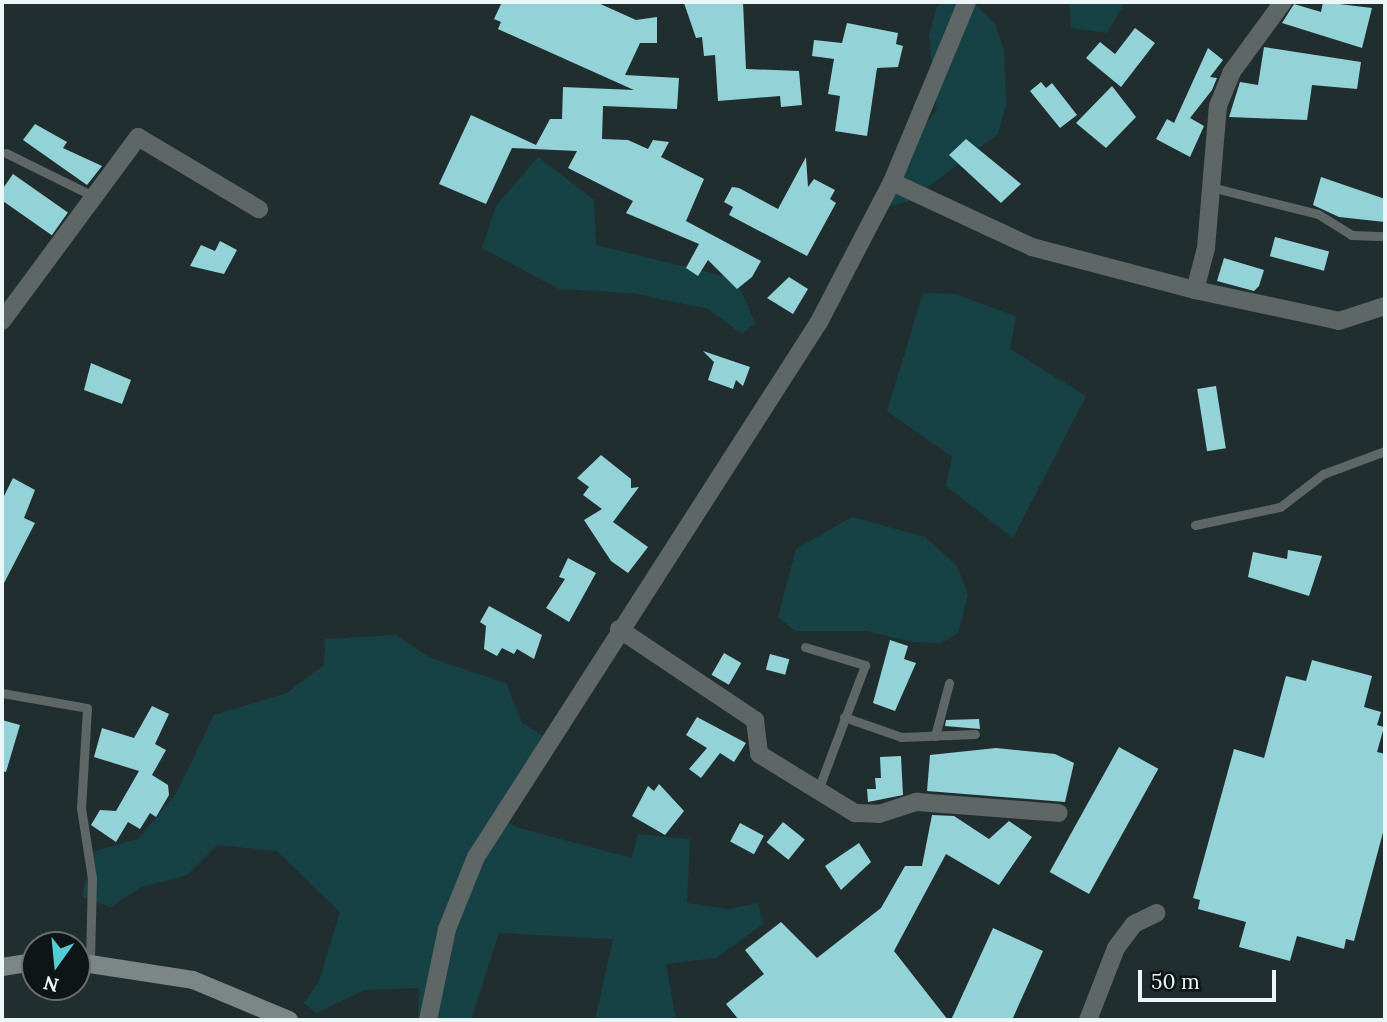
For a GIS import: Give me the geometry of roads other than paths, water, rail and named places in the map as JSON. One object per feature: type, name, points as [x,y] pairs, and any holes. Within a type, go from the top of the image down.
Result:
[{"type":"street","points":[[428,1020],[447,929],[476,858],[619,629],[819,322],[892,182],[967,2]]},
{"type":"street","points":[[1195,290],[1223,95],[1283,2]]},
{"type":"street","points":[[2,321],[138,137],[259,209]]},
{"type":"street","points":[[892,182],[1032,247],[1195,290],[1339,321],[1385,306]]},
{"type":"street","points":[[619,629],[755,720],[759,754],[855,813],[879,814],[917,802],[1059,813]]},
{"type":"street","points":[[1088,1020],[1116,948],[1134,924],[1157,913]]},
{"type":"street","points":[[91,963],[193,980],[289,1020]]},
{"type":"street","points":[[2,967],[21,964]]},
{"type":"lane","points":[[6,153],[95,197]]},
{"type":"lane","points":[[1209,186],[1318,214],[1351,235],[1385,236]]},
{"type":"lane","points":[[1195,525],[1280,507],[1323,474],[1385,451]]},
{"type":"lane","points":[[805,647],[865,665],[817,789]]},
{"type":"lane","points":[[934,736],[949,683]]},
{"type":"lane","points":[[2,693],[87,708],[81,808],[92,878],[86,931]]},
{"type":"lane","points":[[844,717],[901,737],[975,734]]}]
